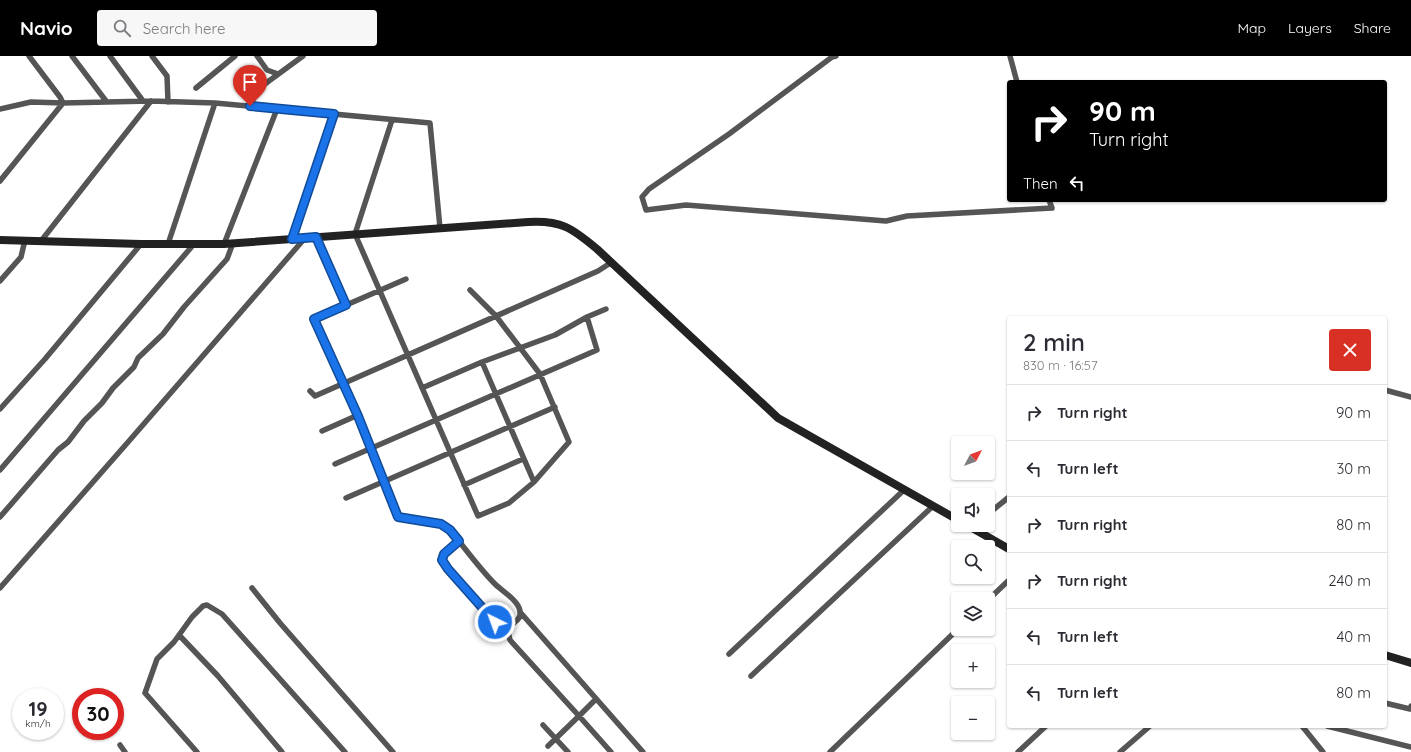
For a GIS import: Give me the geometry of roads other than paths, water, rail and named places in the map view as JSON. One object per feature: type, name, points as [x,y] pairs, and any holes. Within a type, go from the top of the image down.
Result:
[{"type":"main road","points":[[0,240],[141,244],[224,244],[539,221],[559,224],[570,228],[584,237],[778,418],[951,516]]},
{"type":"main road","points":[[981,532],[1007,548]]},
{"type":"main road","points":[[1387,656],[1411,662]]},
{"type":"street","points":[[29,56],[60,97],[62,103]]},
{"type":"street","points":[[72,56],[106,102]]},
{"type":"street","points":[[110,56],[142,101]]},
{"type":"street","points":[[152,56],[167,76],[168,102]]},
{"type":"street","points":[[196,88],[235,56]]},
{"type":"street","points":[[257,56],[267,70],[278,74]]},
{"type":"street","points":[[250,106],[258,88],[303,56]]},
{"type":"street","points":[[836,56],[832,57],[799,81],[729,134],[649,189],[642,197],[646,210],[686,205],[886,221],[907,216],[1052,208],[1050,202]]},
{"type":"street","points":[[1010,56],[1016,80]]},
{"type":"street","points":[[1,109],[31,102],[62,103],[150,101],[215,103],[430,123],[440,228]]},
{"type":"street","points":[[41,241],[150,101]]},
{"type":"street","points":[[0,181],[62,103]]},
{"type":"street","points":[[168,244],[215,103]]},
{"type":"street","points":[[224,244],[277,109]]},
{"type":"street","points":[[292,239],[334,114]]},
{"type":"street","points":[[392,120],[355,234],[478,516],[509,503],[534,482],[569,442],[540,374],[496,316],[470,290]]},
{"type":"street","points":[[316,237],[346,305]]},
{"type":"street","points":[[0,588],[305,238]]},
{"type":"street","points":[[0,281],[21,257],[25,240]]},
{"type":"street","points":[[0,517],[58,450],[68,442],[113,388],[134,367],[138,358],[163,334],[184,307],[227,259],[233,243]]},
{"type":"street","points":[[0,409],[141,244]]},
{"type":"street","points":[[0,470],[194,244]]},
{"type":"street","points":[[310,391],[315,396],[598,271],[612,262]]},
{"type":"street","points":[[406,279],[314,319],[358,416],[398,517],[441,524],[450,530],[496,584],[515,602],[520,612],[643,752]]},
{"type":"street","points":[[422,388],[482,362],[555,335],[587,317],[606,309]]},
{"type":"street","points":[[335,464],[597,350],[587,317]]},
{"type":"street","points":[[482,362],[534,482]]},
{"type":"street","points":[[1387,391],[1411,397]]},
{"type":"street","points":[[346,498],[555,407]]},
{"type":"street","points":[[322,431],[358,416]]},
{"type":"street","points":[[464,485],[523,459]]},
{"type":"street","points":[[729,654],[904,490]]},
{"type":"street","points":[[995,508],[1007,499]]},
{"type":"street","points":[[751,676],[933,506]]},
{"type":"street","points":[[459,541],[444,554],[442,560],[448,569],[503,629],[508,628],[518,619],[520,612]]},
{"type":"street","points":[[995,593],[1007,582]]},
{"type":"street","points":[[252,588],[280,623],[393,752]]},
{"type":"street","points":[[197,752],[144,693],[157,659],[174,642],[192,617],[203,606],[207,605],[222,614],[345,752]]},
{"type":"street","points":[[508,628],[510,640],[610,752]]},
{"type":"street","points":[[179,634],[218,676],[282,752]]},
{"type":"street","points":[[830,752],[951,636]]},
{"type":"street","points":[[548,746],[596,699]]},
{"type":"street","points":[[1387,703],[1410,709],[1411,706]]},
{"type":"street","points":[[543,725],[568,752]]},
{"type":"street","points":[[1018,752],[1044,728]]},
{"type":"street","points":[[1120,752],[1148,728]]},
{"type":"street","points":[[1304,728],[1323,752]]},
{"type":"street","points":[[1335,728],[1411,747]]},
{"type":"street","points":[[120,745],[126,752]]}]
